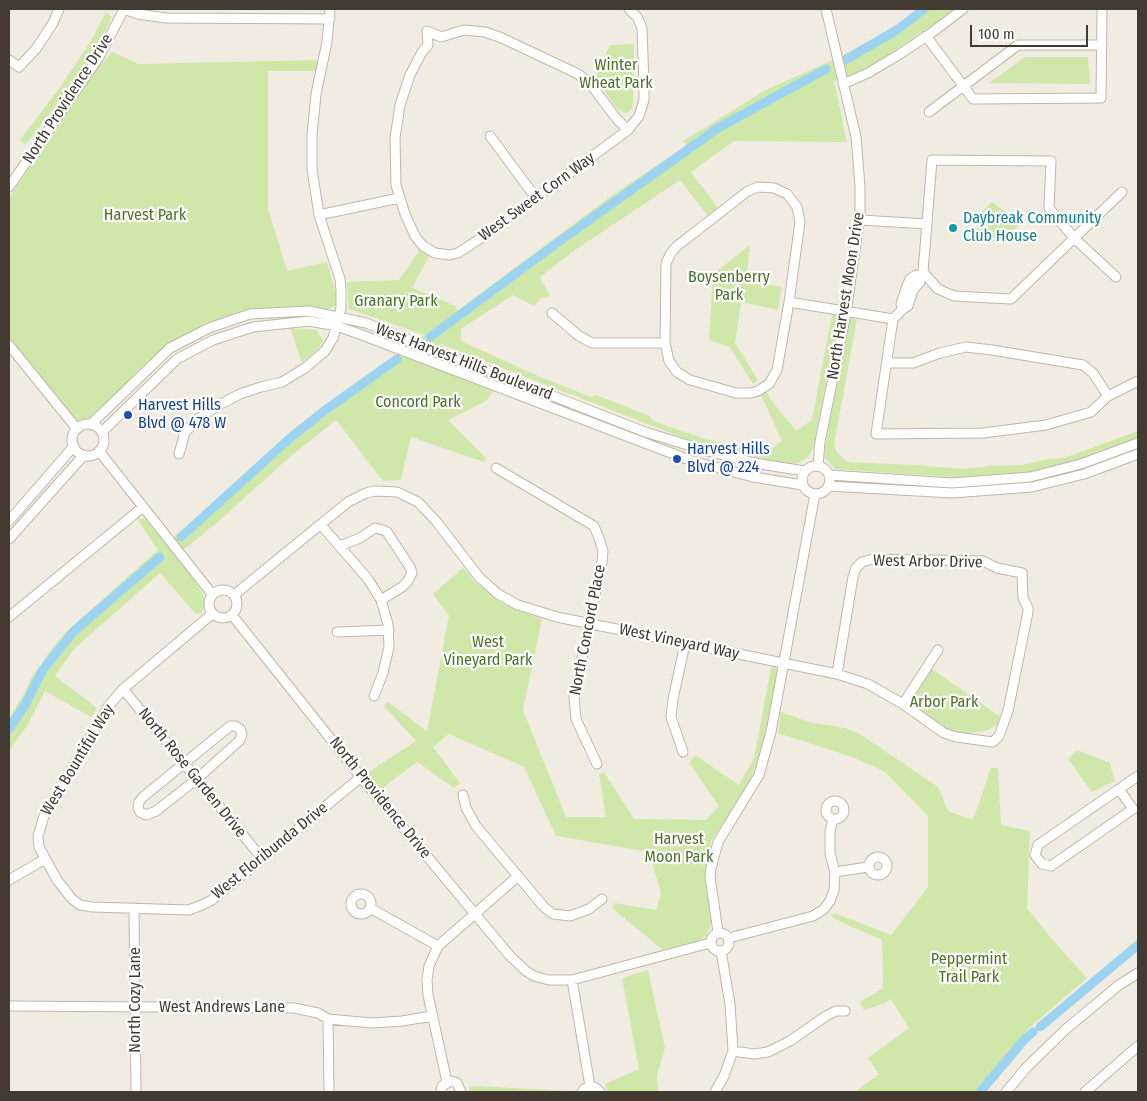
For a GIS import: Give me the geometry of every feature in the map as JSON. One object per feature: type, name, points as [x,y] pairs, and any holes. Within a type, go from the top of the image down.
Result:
[{"type":"street","points":[[9,60],[19,67],[36,49],[53,23],[59,9]]},
{"type":"street","points":[[124,9],[138,14],[166,18],[330,19]]},
{"type":"street","name":"North Providence Drive","points":[[9,187],[99,57],[124,9]]},
{"type":"street","points":[[179,454],[185,432],[199,418],[240,394],[282,382],[305,368],[325,351],[333,338],[342,301],[340,279],[319,216],[312,169],[312,136],[316,94],[330,19],[330,9]]},
{"type":"street","name":"West Sweet Corn Way","points":[[399,198],[412,231],[423,246],[435,253],[450,255],[458,253],[628,130],[640,116],[644,100],[644,36],[637,17],[630,9]]},
{"type":"street","name":"North Harvest Moon Drive","points":[[818,466],[820,442],[846,312],[860,220],[860,186],[856,137],[826,9]]},
{"type":"street","points":[[843,84],[876,68],[926,36],[963,9]]},
{"type":"street","points":[[926,36],[973,99],[1101,98],[1102,9]]},
{"type":"street","points":[[319,216],[399,198],[396,185],[395,138],[400,105],[410,75],[422,52],[428,46],[426,31],[441,37],[464,30],[485,32],[502,38],[578,74],[589,82],[616,118],[628,130]]},
{"type":"street","points":[[929,112],[1018,46],[1102,45]]},
{"type":"street","points":[[490,136],[536,198]]},
{"type":"street","points":[[1116,277],[1074,238],[1049,208],[1051,161],[932,160],[922,274],[920,282],[913,290],[908,306],[893,319],[876,434],[983,433],[1046,425],[1091,412],[1108,396],[1138,381]]},
{"type":"street","points":[[758,187],[770,187],[783,191],[792,200],[799,212],[800,222],[789,302],[777,370],[769,384],[758,391],[736,393],[690,380],[672,367],[665,344],[666,263],[674,249],[748,191],[758,187]]},
{"type":"street","points":[[922,274],[938,289],[954,296],[1011,299],[1122,192]]},
{"type":"street","points":[[860,220],[927,224]]},
{"type":"street","points":[[789,302],[893,319]]},
{"type":"street","name":"West Harvest Hills Boulevard","points":[[91,424],[170,348],[209,328],[250,314],[309,311],[338,316],[366,324],[645,432],[707,452],[805,471]]},
{"type":"street","points":[[552,313],[579,336],[592,343],[665,344]]},
{"type":"street","name":"West Harvest Hills Boulevard","points":[[102,432],[177,359],[213,340],[253,327],[309,321],[336,326],[692,461],[753,477],[803,485]]},
{"type":"street","points":[[9,345],[77,429]]},
{"type":"street","points":[[887,363],[913,363],[940,353],[966,347],[992,350],[1083,365],[1093,373],[1108,396]]},
{"type":"street","points":[[91,424],[102,432],[104,444],[99,451],[92,455],[84,455],[76,450],[73,437],[81,426],[91,424]]},
{"type":"street","points":[[829,475],[952,483],[1030,477],[1081,464],[1138,443]]},
{"type":"street","points":[[9,521],[74,446]]},
{"type":"street","points":[[99,451],[212,594]]},
{"type":"street","points":[[828,486],[952,493],[1032,487],[1084,474],[1138,454]]},
{"type":"street","points":[[9,539],[84,455]]},
{"type":"street","points":[[818,466],[829,475],[828,486],[820,493],[815,494],[805,490],[802,475],[810,467],[818,466]]},
{"type":"street","name":"North Concord Place","points":[[496,468],[594,526],[603,551],[574,697],[576,719],[597,764]]},
{"type":"street","name":"West Vineyard Way","points":[[321,526],[348,502],[366,493],[375,491],[398,492],[418,502],[427,511],[471,569],[498,594],[529,609],[590,624],[837,674],[868,684],[902,704],[944,733],[956,737],[993,742]]},
{"type":"street","points":[[718,932],[710,877],[711,868],[718,842],[759,775],[771,732],[815,494]]},
{"type":"street","points":[[9,616],[143,507]]},
{"type":"street","points":[[234,595],[321,526],[376,589],[381,600],[389,630],[389,647],[383,673],[374,696]]},
{"type":"street","points":[[340,546],[360,538],[375,528],[387,532],[412,573],[402,587],[381,600]]},
{"type":"street","name":"West Arbor Drive","points":[[837,674],[853,577],[856,568],[862,562],[873,559],[982,561],[997,568],[1022,574],[1023,598],[1028,612],[1008,711],[999,736],[993,742]]},
{"type":"street","points":[[223,590],[234,595],[237,603],[232,615],[220,618],[212,614],[208,602],[212,594],[223,590]]},
{"type":"street","name":"West Bountiful Way","points":[[45,859],[38,836],[44,816],[108,707],[123,689],[212,614]]},
{"type":"street","name":"North Providence Drive","points":[[232,615],[361,776],[518,964],[534,976],[549,980],[572,980]]},
{"type":"street","points":[[337,632],[389,630]]},
{"type":"street","points":[[683,752],[671,717],[673,698],[685,644]]},
{"type":"street","points":[[902,704],[938,650]]},
{"type":"street","name":"North Rose Garden Drive","points":[[123,689],[261,858]]},
{"type":"street","points":[[235,726],[240,730],[242,734],[240,740],[197,778],[151,814],[146,815],[140,812],[138,808],[139,802],[143,797],[226,728],[235,726]]},
{"type":"street","name":"West Floribunda Drive","points":[[45,859],[57,880],[76,903],[92,907],[189,910],[212,900],[361,776]]},
{"type":"street","points":[[1119,789],[1133,809],[1051,866],[1042,864],[1035,855],[1038,845],[1119,789],[1138,776]]},
{"type":"street","points":[[462,795],[470,817],[536,900],[553,914],[570,916],[580,914],[602,899]]},
{"type":"street","points":[[729,938],[818,914],[824,910],[834,890],[835,872],[830,853],[830,831],[833,819]]},
{"type":"street","points":[[9,880],[45,859]]},
{"type":"street","points":[[835,872],[868,867]]},
{"type":"street","points":[[447,1082],[428,995],[427,980],[429,966],[438,946],[517,877]]},
{"type":"street","name":"North Cozy Lane","points":[[134,908],[136,1092]]},
{"type":"street","points":[[370,908],[438,946]]},
{"type":"street","points":[[710,944],[713,935],[718,932],[723,933],[729,938]]},
{"type":"street","points":[[710,944],[713,948],[720,951],[728,947],[729,938]]},
{"type":"street","points":[[590,1086],[572,980],[710,944]]},
{"type":"street","points":[[715,1092],[724,1076],[733,1051],[730,1004],[720,951]]},
{"type":"street","points":[[1010,1091],[1027,1067],[1066,1029],[1119,985],[1138,973]]},
{"type":"street","name":"West Andrews Lane","points":[[9,1006],[294,1008],[318,1013],[328,1019],[372,1022],[402,1021],[432,1016]]},
{"type":"street","points":[[733,1051],[754,1054],[768,1052],[790,1041],[826,1016],[836,1011],[845,1011]]},
{"type":"street","points":[[328,1019],[329,1092]]},
{"type":"street","points":[[1085,1092],[1138,1046]]},
{"type":"street","points":[[440,1092],[442,1086],[447,1082],[457,1083],[461,1092]]},
{"type":"street","points":[[582,1092],[590,1086],[600,1092]]},
{"type":"green space","points":[[919,9],[954,9],[866,70],[834,81],[847,142],[734,141],[691,172],[718,208],[708,216],[680,180],[575,250],[540,277],[550,296],[541,298],[534,306],[513,295],[461,329],[461,341],[538,376],[591,397],[596,395],[650,416],[653,421],[670,427],[705,439],[764,454],[782,441],[761,395],[767,392],[770,399],[796,431],[812,420],[832,315],[839,315],[813,449],[807,458],[798,463],[781,463],[697,443],[440,344],[418,361],[493,391],[486,401],[448,420],[486,458],[484,462],[411,437],[401,480],[383,481],[336,420],[291,456],[220,520],[175,555],[203,594],[205,603],[201,614],[195,613],[160,573],[74,649],[55,676],[97,708],[91,717],[45,691],[27,726],[9,751],[9,719],[30,680],[53,647],[66,632],[158,550],[138,518],[145,519],[167,544],[287,437],[327,405],[425,335],[349,309],[347,282],[399,280],[421,248],[430,254],[412,288],[456,306],[457,311],[614,194],[686,146],[683,141],[766,90],[848,53],[905,20]]},
{"type":"green space","points":[[106,12],[112,17],[96,49],[69,89],[27,143],[24,144],[20,140],[61,86],[92,39]]},
{"type":"green space","name":"Winter Wheat Park","points":[[634,44],[633,103],[631,110],[626,113],[618,110],[595,77],[610,45]]},
{"type":"green space","name":"Harvest Park","points":[[112,52],[138,64],[318,60],[318,71],[268,71],[268,208],[287,271],[327,262],[337,297],[337,305],[329,309],[289,307],[244,311],[202,326],[170,344],[140,368],[103,409],[89,419],[77,420],[9,338],[9,198],[97,69]]},
{"type":"green space","points":[[1025,57],[1088,57],[1090,84],[989,83]]},
{"type":"green space","points":[[992,202],[1004,211],[1025,220],[1001,242],[994,238],[978,241],[979,237],[975,235],[978,226],[975,218]]},
{"type":"green space","name":"Boysenberry Park","points":[[750,245],[746,281],[782,287],[778,310],[741,302],[735,343],[758,380],[753,384],[730,347],[709,340],[713,274]]},
{"type":"green space","points":[[850,318],[857,319],[834,444],[836,451],[847,462],[963,469],[1021,465],[1064,458],[1138,431],[1138,438],[1073,463],[1030,473],[967,478],[835,469],[824,457],[845,322]]},
{"type":"green space","points":[[290,328],[317,330],[323,341],[317,350],[302,362]]},
{"type":"green space","points":[[463,568],[475,582],[503,604],[542,619],[523,710],[566,817],[606,817],[599,774],[604,772],[634,819],[706,820],[719,806],[689,763],[695,755],[739,785],[754,758],[772,664],[776,667],[777,672],[762,754],[745,789],[711,841],[706,873],[711,920],[706,936],[696,942],[663,950],[613,909],[614,903],[656,910],[661,893],[649,852],[556,836],[524,767],[449,734],[433,747],[460,783],[454,788],[417,762],[380,790],[367,773],[416,741],[384,706],[388,702],[427,731],[449,616],[433,594]]},
{"type":"green space","name":"Arbor Park","points":[[932,669],[1002,718],[999,723],[988,730],[963,734],[947,730],[912,707],[912,701]]},
{"type":"green space","name":"Peppermint Trail Park","points":[[781,712],[809,722],[845,728],[860,734],[938,787],[948,811],[973,820],[991,768],[998,768],[1001,825],[1030,831],[1027,908],[1049,936],[1087,978],[1029,1028],[981,1092],[855,1092],[879,1074],[868,1058],[909,1028],[891,999],[864,1010],[860,1002],[883,988],[882,940],[831,916],[834,913],[891,935],[928,887],[928,816],[885,772],[855,758],[778,733]]},
{"type":"green space","points":[[1077,750],[1110,763],[1115,781],[1092,792],[1068,759]]},
{"type":"green space","points":[[648,970],[665,1048],[657,1075],[658,1092],[608,1092],[605,1084],[639,1069],[622,978]]},
{"type":"green space","points":[[469,1087],[572,1092],[469,1092]]},
{"type":"waterway","points":[[845,60],[897,30],[924,9]]},
{"type":"waterway","points":[[430,337],[718,128],[826,69]]},
{"type":"waterway","points":[[181,537],[290,438],[324,411],[397,359]]},
{"type":"waterway","points":[[9,729],[25,705],[42,671],[73,632],[160,557]]},
{"type":"waterway","points":[[1040,1027],[1138,945]]},
{"type":"waterway","points":[[980,1092],[1033,1032]]},
{"type":"place","name":"Daybreak Community Club House","points":[[953,228]]},
{"type":"place","name":"Harvest Hills Blvd @ 478 W","points":[[128,415]]},
{"type":"place","name":"Harvest Hills Blvd @ 224","points":[[677,459]]},
{"type":"park label","name":"Granary Park","points":[[396,302]]},
{"type":"park label","name":"Concord Park","points":[[418,403]]},
{"type":"park label","name":"West Vineyard Park","points":[[488,652]]},
{"type":"park label","name":"Harvest Moon Park","points":[[679,849]]}]
